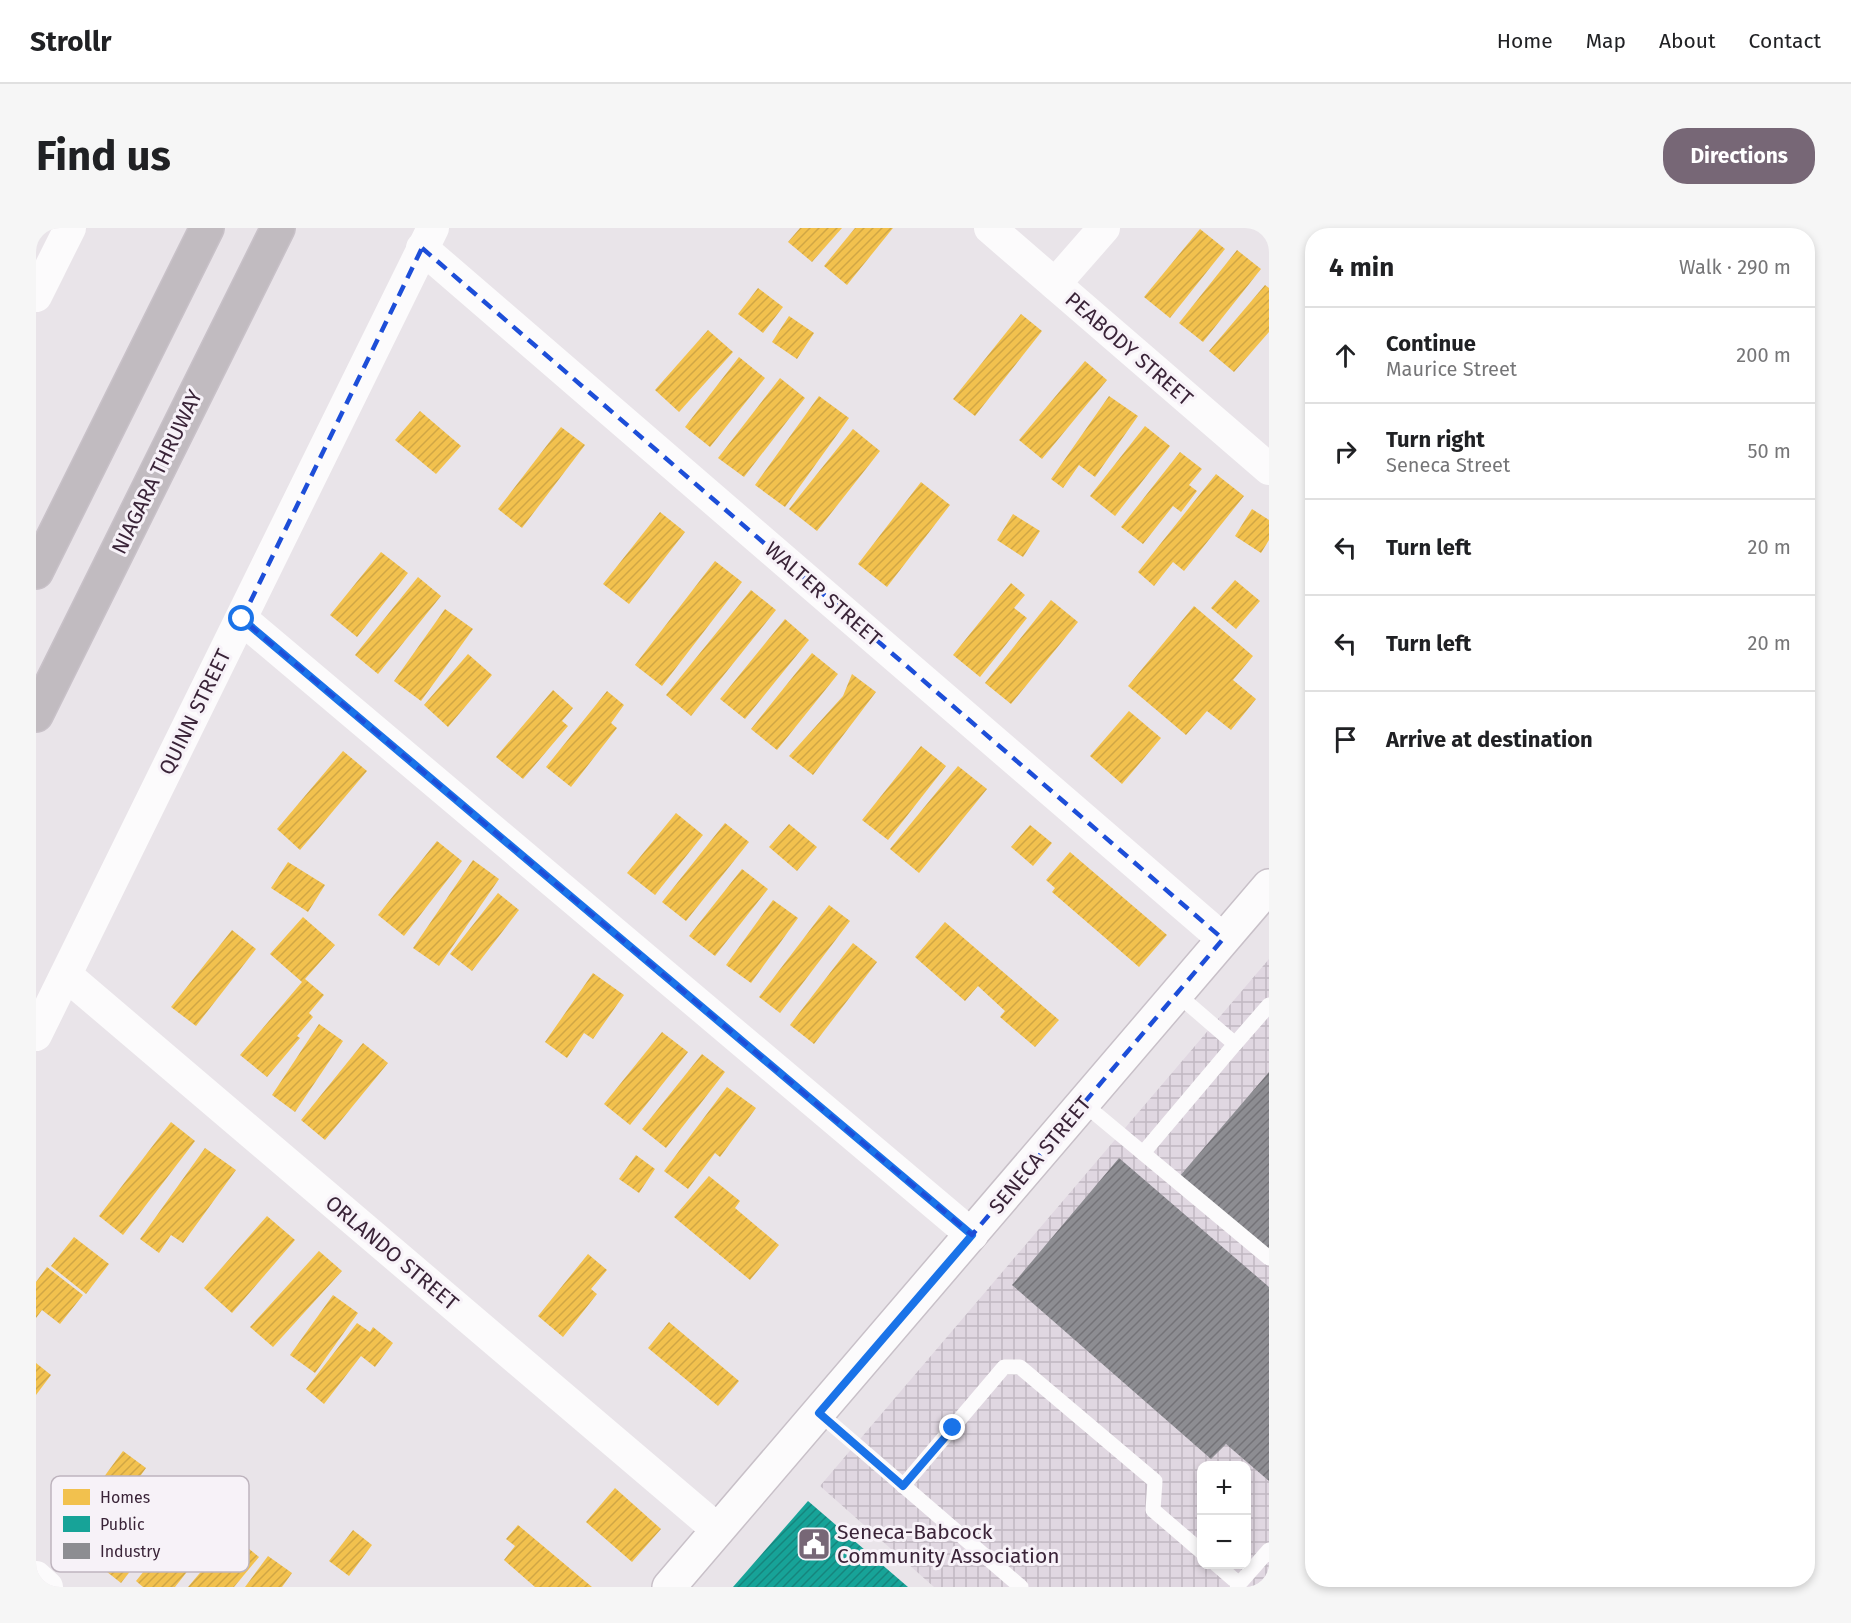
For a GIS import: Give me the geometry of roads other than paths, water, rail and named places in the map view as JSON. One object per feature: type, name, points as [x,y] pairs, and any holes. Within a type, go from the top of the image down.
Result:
[{"type":"highway","points":[[36,572],[207,228]]},
{"type":"highway","name":"NIAGARA THRUWAY","points":[[36,715],[278,228]]},
{"type":"main road","name":"SENECA STREET","points":[[669,1587],[1269,886]]},
{"type":"street","points":[[36,296],[70,228]]},
{"type":"street","name":"PEABODY STREET","points":[[990,228],[1269,469]]},
{"type":"street","points":[[1055,285],[1104,228]]},
{"type":"street","name":"QUINN STREET","points":[[36,1035],[428,238]]},
{"type":"street","name":"WALTER STREET","points":[[428,238],[1223,939]]},
{"type":"street","points":[[242,619],[972,1235]]},
{"type":"street","name":"ORLANDO STREET","points":[[66,975],[718,1530]]},
{"type":"street","points":[[36,1577],[47,1587]]},
{"type":"lane","points":[[1177,994],[1235,1044]]},
{"type":"lane","points":[[1143,1153],[1269,1005]]},
{"type":"lane","points":[[1084,1104],[1269,1258]]},
{"type":"lane","points":[[903,1486],[1004,1367],[1020,1367],[1155,1481],[1153,1510],[1197,1548]]},
{"type":"lane","points":[[819,1413],[1022,1587]]},
{"type":"lane","points":[[1221,1569],[1238,1586],[1269,1550]]},
{"type":"place","name":"Seneca-Babcock Community Association","points":[[814,1544]]}]
